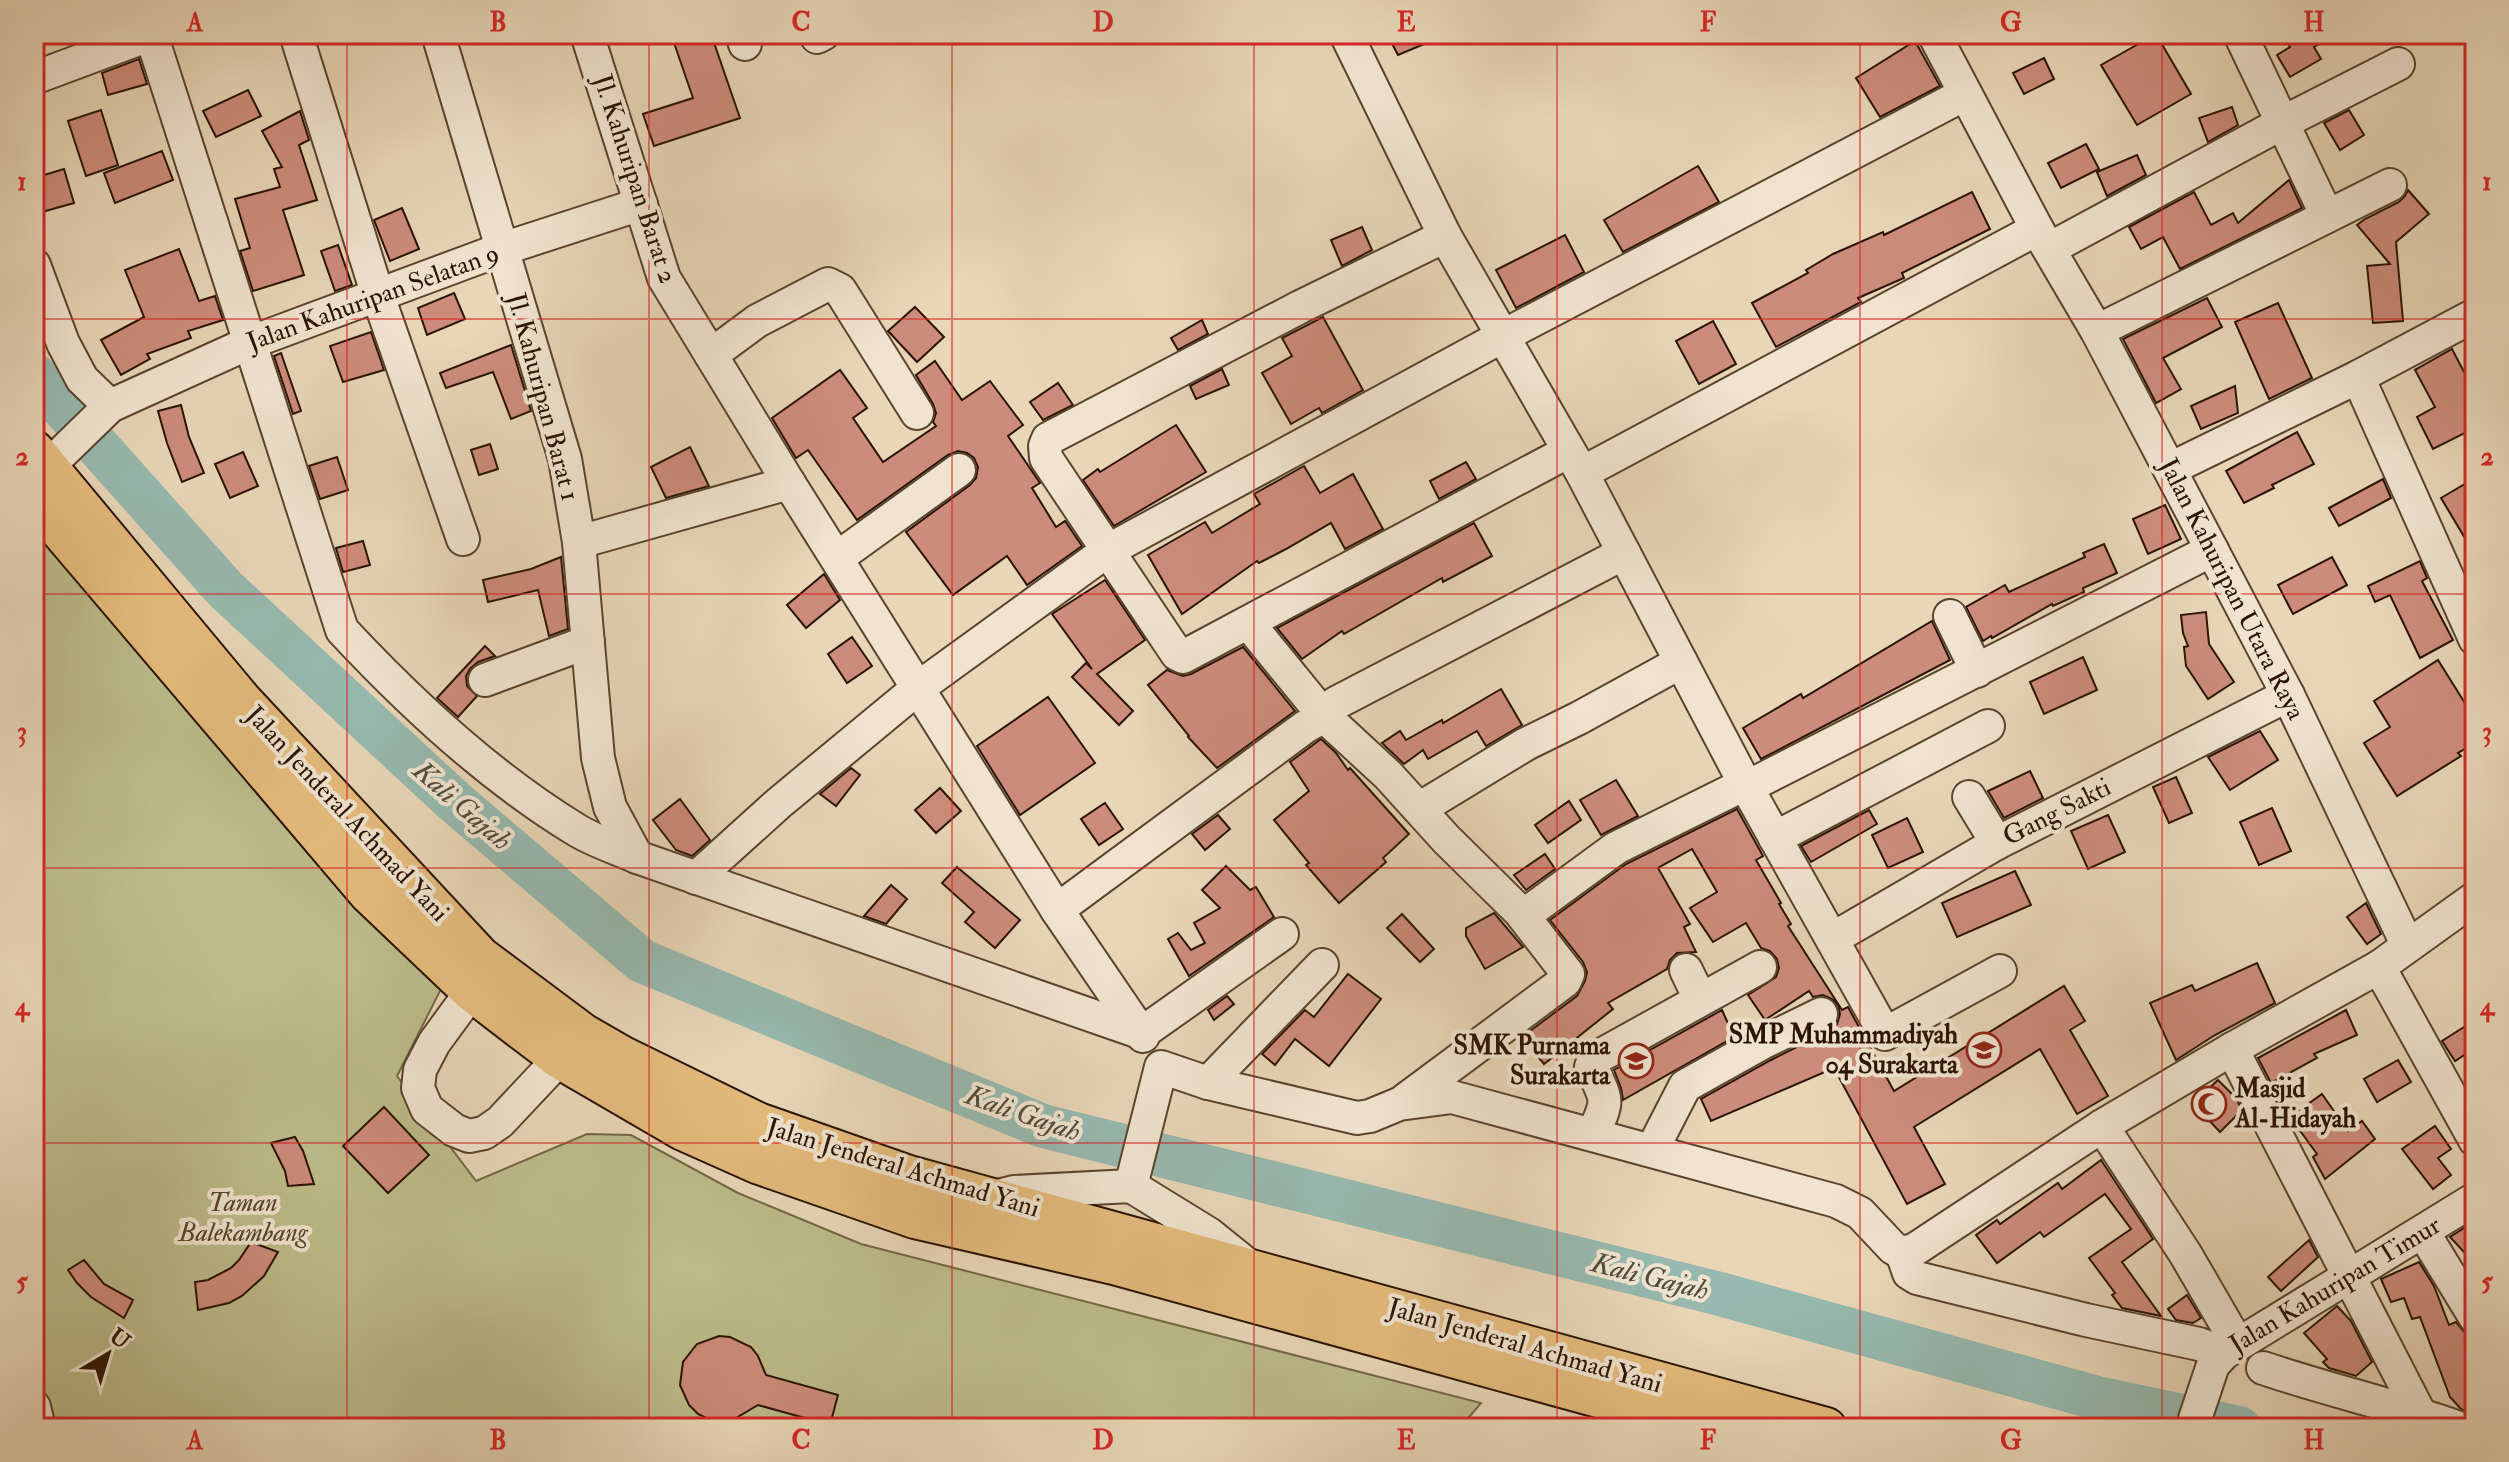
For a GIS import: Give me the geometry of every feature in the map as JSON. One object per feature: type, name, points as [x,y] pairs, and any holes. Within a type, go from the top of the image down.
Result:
[{"type":"main road","name":"Jalan Jenderal Achmad Yani","points":[[43,470],[369,893],[472,991],[572,1046],[623,1057],[758,1123],[909,1176],[991,1198],[1269,1285],[1711,1428]]},
{"type":"main road","name":"Jalan Jenderal Achmad Yani","points":[[43,470],[241,700],[480,957],[572,1046],[683,1130],[757,1163],[900,1213],[1114,1264],[1269,1285],[1826,1428]]},
{"type":"street","points":[[34,78],[151,34],[342,630],[380,671],[489,768],[577,831],[637,857],[1142,1033],[1282,934]]},
{"type":"street","points":[[296,34],[378,296],[463,539]]},
{"type":"street","name":"Jl. Kahuripan Barat 1","points":[[438,34],[565,459],[579,542],[595,735],[604,790],[637,857]]},
{"type":"street","name":"Jl. Kahuripan Barat 2","points":[[587,34],[664,278],[1057,910],[1142,1033],[1158,1078]]},
{"type":"street","points":[[1346,34],[1445,236],[1576,462],[1681,662],[1753,782],[1775,838],[1885,1034],[2000,971]]},
{"type":"street","name":"Jalan Kahuripan Utara Raya","points":[[1934,34],[2043,239],[2097,331],[2288,695],[2407,944]]},
{"type":"street","points":[[2249,37],[2327,216]]},
{"type":"street","points":[[1445,236],[1300,307],[1048,439],[1046,458],[1177,654],[1183,657],[1191,655],[1576,462],[2043,239],[2398,64]]},
{"type":"street","points":[[696,878],[779,803],[918,688],[1107,551],[1503,336],[1965,94]]},
{"type":"street","points":[[2097,331],[2390,185]]},
{"type":"street","name":"Jalan Kahuripan Selatan 9","points":[[108,408],[249,343],[502,249],[641,204]]},
{"type":"street","points":[[34,265],[63,343],[82,379],[108,408],[43,470]]},
{"type":"street","points":[[701,339],[757,321],[828,284],[840,290],[917,413]]},
{"type":"street","points":[[2170,469],[2358,377],[2475,315]]},
{"type":"street","points":[[2358,377],[2475,639]]},
{"type":"street","points":[[837,558],[959,470]]},
{"type":"street","points":[[579,542],[789,483]]},
{"type":"street","points":[[1523,916],[1616,848],[1977,671],[2212,550]]},
{"type":"street","points":[[1057,910],[1330,710],[1624,553]]},
{"type":"street","points":[[1950,616],[1977,671]]},
{"type":"street","points":[[1133,1179],[1158,1078],[1208,1083],[1357,1118],[1370,1116],[1399,1104],[1565,981],[1568,974],[1523,916],[1419,809],[1249,624]]},
{"type":"street","points":[[485,680],[588,642]]},
{"type":"street","points":[[1419,809],[1526,744],[1681,662]]},
{"type":"street","name":"Gang Sakti","points":[[1832,939],[1997,843],[2288,695]]},
{"type":"street","points":[[1775,838],[1988,726]]},
{"type":"street","points":[[1969,797],[1997,843]]},
{"type":"street","points":[[1902,1253],[1914,1250],[2102,1126],[2379,967],[2475,898]]},
{"type":"street","points":[[1208,1083],[1322,965]]},
{"type":"street","points":[[1593,1134],[1606,1106],[1606,1098],[1591,1067],[1594,1059],[1760,967]]},
{"type":"street","points":[[2379,967],[2475,1140]]},
{"type":"street","points":[[1686,970],[1700,999]]},
{"type":"street","points":[[472,991],[434,1043],[420,1070],[418,1088],[427,1109],[454,1130],[469,1136],[484,1133],[500,1122],[572,1046]]},
{"type":"street","points":[[1652,1150],[1685,1086],[1821,1014]]},
{"type":"street","points":[[2232,1049],[2420,1414]]},
{"type":"street","points":[[1399,1104],[1452,1097],[1848,1206],[1860,1213],[1893,1248],[1902,1253],[1909,1273],[1917,1278],[2199,1344],[2225,1354]]},
{"type":"street","points":[[2102,1126],[2186,1255],[2225,1354]]},
{"type":"street","points":[[991,1198],[1133,1179],[1231,1249],[1269,1285]]},
{"type":"street","name":"Jalan Kahuripan Timur","points":[[2192,1428],[2225,1354],[2475,1199]]},
{"type":"street","points":[[2423,1232],[2475,1317]]},
{"type":"street","points":[[2263,1368],[2459,1428]]},
{"type":"street","points":[[34,1407],[39,1428]]},
{"type":"green space","name":"Taman Balekambang","points":[[34,523],[257,782],[441,989],[397,1076],[476,1181],[587,1134],[631,1135],[738,1193],[861,1244],[1481,1403],[1460,1428],[34,1428]]},
{"type":"building","points":[[671,34],[711,34],[740,118],[654,146],[643,114],[693,98]]},
{"type":"building","points":[[1387,34],[1448,34],[1398,55]]},
{"type":"building","points":[[2156,34],[2191,94],[2137,125],[2101,65]]},
{"type":"building","points":[[2283,34],[2336,34],[2314,47],[2321,59],[2290,77],[2277,55],[2290,47]]},
{"type":"building","points":[[1915,41],[1940,86],[1880,117],[1856,78]]},
{"type":"building","points":[[2044,58],[2054,79],[2024,94],[2013,73]]},
{"type":"building","points":[[139,59],[147,84],[108,95],[102,73]]},
{"type":"building","points":[[248,90],[261,116],[216,137],[203,111]]},
{"type":"building","points":[[2232,107],[2238,125],[2208,142],[2199,118]]},
{"type":"building","points":[[101,110],[118,165],[86,176],[68,121]]},
{"type":"building","points":[[2349,110],[2364,135],[2340,150],[2324,123]]},
{"type":"building","points":[[300,111],[309,140],[299,145],[317,200],[283,210],[304,275],[253,291],[240,251],[250,248],[235,199],[280,187],[274,169],[282,167],[262,131]]},
{"type":"building","points":[[2086,144],[2099,169],[2061,188],[2048,163]]},
{"type":"building","points":[[162,151],[173,180],[115,203],[104,173]]},
{"type":"building","points":[[2137,155],[2146,175],[2107,196],[2097,172]]},
{"type":"building","points":[[1698,166],[1719,202],[1623,252],[1604,220]]},
{"type":"building","points":[[64,169],[74,203],[42,212],[34,178]]},
{"type":"building","points":[[2289,180],[2302,208],[2180,269],[2163,237],[2141,249],[2129,227],[2194,192],[2211,225],[2233,213],[2238,223]]},
{"type":"building","points":[[2408,190],[2429,214],[2396,242],[2403,321],[2373,323],[2367,266],[2390,264],[2357,225],[2399,202]]},
{"type":"building","points":[[1972,192],[1990,229],[1902,273],[1904,278],[1858,298],[1861,302],[1776,347],[1752,303],[1808,273],[1806,270],[1833,254],[1883,232],[1884,235]]},
{"type":"building","points":[[402,208],[419,249],[390,261],[374,220]]},
{"type":"building","points":[[1362,227],[1372,250],[1342,266],[1331,240]]},
{"type":"building","points":[[1565,235],[1584,272],[1516,308],[1496,270]]},
{"type":"building","points":[[338,245],[352,285],[335,291],[321,251]]},
{"type":"building","points":[[179,249],[199,301],[215,296],[223,320],[188,331],[191,338],[147,354],[150,359],[121,375],[101,340],[144,317],[125,270]]},
{"type":"building","points":[[454,293],[465,319],[427,335],[418,308]]},
{"type":"building","points":[[2207,298],[2222,327],[2163,358],[2181,389],[2156,403],[2123,339]]},
{"type":"building","points":[[2278,303],[2312,378],[2269,399],[2235,322]]},
{"type":"building","points":[[915,307],[944,337],[917,362],[888,331]]},
{"type":"building","points":[[1323,317],[1363,390],[1322,413],[1319,408],[1291,424],[1262,373],[1292,356],[1282,338]]},
{"type":"building","points":[[1202,320],[1208,334],[1178,350],[1171,338]]},
{"type":"building","points":[[1713,321],[1736,364],[1699,384],[1676,341]]},
{"type":"building","points":[[371,332],[384,370],[343,382],[330,346]]},
{"type":"building","points":[[511,345],[531,411],[511,419],[493,372],[446,388],[440,373]]},
{"type":"building","points":[[2452,349],[2475,393],[2475,428],[2433,449],[2417,417],[2435,407],[2415,370]]},
{"type":"building","points":[[281,353],[301,411],[293,414],[274,356]]},
{"type":"building","points":[[935,361],[962,400],[990,381],[1023,425],[1008,436],[1040,483],[1032,488],[1056,527],[1065,521],[1082,546],[1027,585],[1007,556],[953,595],[906,532],[976,478],[978,467],[974,458],[967,453],[958,451],[948,455],[857,520],[808,450],[796,458],[772,418],[840,370],[867,408],[853,418],[883,462],[936,426],[933,422],[936,413],[933,404],[916,375]]},
{"type":"building","points":[[1222,369],[1229,385],[1196,399],[1190,386]]},
{"type":"building","points":[[1058,383],[1073,405],[1043,420],[1030,402]]},
{"type":"building","points":[[2235,386],[2238,413],[2201,429],[2191,406]]},
{"type":"building","points":[[181,405],[189,437],[204,473],[182,482],[158,411]]},
{"type":"building","points":[[1176,425],[1206,472],[1114,526],[1083,480]]},
{"type":"building","points":[[2297,432],[2314,464],[2244,503],[2226,471]]},
{"type":"building","points":[[490,444],[498,469],[479,475],[471,450]]},
{"type":"building","points":[[690,447],[709,486],[666,498],[651,467]]},
{"type":"building","points":[[243,452],[258,486],[230,498],[215,464]]},
{"type":"building","points":[[337,457],[348,490],[320,499],[309,466]]},
{"type":"building","points":[[1466,462],[1476,479],[1439,499],[1430,481]]},
{"type":"building","points":[[1304,466],[1320,493],[1353,474],[1383,529],[1345,549],[1331,523],[1259,563],[1257,561],[1182,614],[1148,555],[1205,522],[1212,533],[1260,504],[1254,494]]},
{"type":"building","points":[[2475,478],[2475,555],[2441,498]]},
{"type":"building","points":[[2383,479],[2391,498],[2339,526],[2329,508]]},
{"type":"building","points":[[2165,505],[2181,539],[2148,554],[2133,519]]},
{"type":"building","points":[[1474,523],[1492,556],[1443,582],[1442,578],[1344,634],[1342,631],[1302,659],[1277,628]]},
{"type":"building","points":[[363,541],[370,565],[343,572],[336,548]]},
{"type":"building","points":[[2104,544],[2117,573],[1983,641],[1966,607],[2005,585],[2009,592],[2085,557],[2083,553]]},
{"type":"building","points":[[561,557],[568,629],[549,636],[538,590],[488,602],[483,580],[531,569]]},
{"type":"building","points":[[2332,557],[2347,585],[2293,614],[2278,585]]},
{"type":"building","points":[[2420,561],[2427,578],[2422,581],[2453,640],[2420,658],[2390,595],[2375,602],[2368,586]]},
{"type":"building","points":[[824,574],[840,600],[806,628],[787,605]]},
{"type":"building","points":[[1105,580],[1145,640],[1097,674],[1133,711],[1119,725],[1072,677],[1086,663],[1092,669],[1052,614]]},
{"type":"building","points":[[2206,612],[2209,644],[2234,682],[2208,699],[2186,666],[2184,647],[2188,646],[2181,615]]},
{"type":"building","points":[[1932,621],[1950,660],[1761,759],[1743,728],[1801,694],[1803,698]]},
{"type":"building","points":[[852,637],[872,666],[847,683],[828,654]]},
{"type":"building","points":[[485,646],[495,656],[478,662],[470,669],[466,676],[467,686],[477,696],[458,717],[437,698]]},
{"type":"building","points":[[1243,647],[1295,711],[1217,768],[1188,737],[1148,685],[1167,670],[1183,676],[1191,674]]},
{"type":"building","points":[[2083,657],[2097,690],[2044,714],[2030,682]]},
{"type":"building","points":[[2438,660],[2468,708],[2475,703],[2475,743],[2458,753],[2461,756],[2397,796],[2364,743],[2390,727],[2374,701]]},
{"type":"building","points":[[1501,689],[1522,725],[1486,746],[1477,731],[1428,759],[1423,750],[1404,764],[1382,743],[1400,731],[1406,740],[1442,720],[1443,723]]},
{"type":"building","points":[[1048,697],[1095,763],[1020,815],[977,746]]},
{"type":"building","points":[[2260,731],[2278,760],[2230,790],[2208,757]]},
{"type":"building","points":[[1321,739],[1409,834],[1383,858],[1386,862],[1339,903],[1306,865],[1309,863],[1274,820],[1309,791],[1290,762]]},
{"type":"building","points":[[851,768],[860,775],[836,806],[820,794]]},
{"type":"building","points":[[2030,771],[2043,798],[2004,818],[1988,791]]},
{"type":"building","points":[[2176,777],[2192,813],[2169,823],[2153,787]]},
{"type":"building","points":[[1616,780],[1638,816],[1601,835],[1580,800]]},
{"type":"building","points":[[940,788],[961,811],[936,833],[915,810]]},
{"type":"building","points":[[680,799],[710,840],[692,856],[676,850],[653,820]]},
{"type":"building","points":[[1569,801],[1581,820],[1548,843],[1535,825]]},
{"type":"building","points":[[1105,803],[1123,829],[1099,845],[1081,819]]},
{"type":"building","points":[[2272,808],[2291,851],[2259,865],[2240,822]]},
{"type":"building","points":[[1737,809],[1763,856],[1756,860],[1781,903],[1791,924],[1788,926],[1842,1010],[1848,1007],[1894,1091],[2064,986],[2085,1021],[2070,1030],[2108,1096],[2077,1114],[2040,1049],[1914,1127],[1945,1184],[1907,1204],[1834,1068],[1711,1121],[1701,1099],[1829,1031],[1837,1024],[1840,1014],[1838,1005],[1832,999],[1823,995],[1813,997],[1809,991],[1765,1020],[1748,995],[1776,977],[1779,968],[1777,959],[1770,951],[1761,948],[1746,923],[1713,942],[1690,908],[1717,892],[1692,849],[1658,868],[1690,924],[1684,927],[1696,952],[1677,953],[1667,969],[1608,1003],[1613,1009],[1544,1064],[1522,1037],[1577,996],[1587,972],[1583,962],[1550,920],[1626,864]]},
{"type":"building","points":[[1869,810],[1877,824],[1811,862],[1801,846]]},
{"type":"building","points":[[1218,815],[1230,829],[1205,850],[1192,834]]},
{"type":"building","points":[[2108,815],[2125,852],[2088,869],[2071,831]]},
{"type":"building","points":[[1907,818],[1923,852],[1888,868],[1872,835]]},
{"type":"building","points":[[1545,854],[1555,869],[1526,890],[1514,875]]},
{"type":"building","points":[[1226,866],[1250,890],[1256,887],[1274,917],[1189,976],[1168,939],[1178,933],[1191,950],[1205,943],[1194,923],[1220,908],[1202,890]]},
{"type":"building","points":[[957,867],[1020,920],[995,948],[965,922],[974,912],[942,883]]},
{"type":"building","points":[[2015,871],[2031,905],[1957,937],[1942,903]]},
{"type":"building","points":[[891,885],[907,899],[886,924],[864,916]]},
{"type":"building","points":[[2366,903],[2381,934],[2367,944],[2347,917]]},
{"type":"building","points":[[1494,913],[1523,947],[1485,969],[1466,936],[1466,928]]},
{"type":"building","points":[[1402,914],[1434,949],[1420,962],[1387,928]]},
{"type":"building","points":[[2257,963],[2275,1003],[2176,1060],[2150,1003],[2192,985],[2195,991]]},
{"type":"building","points":[[1348,974],[1381,999],[1329,1066],[1295,1039],[1275,1065],[1262,1054],[1305,1010],[1314,1017]]},
{"type":"building","points":[[1227,996],[1234,1004],[1214,1020],[1208,1010]]},
{"type":"building","points":[[1722,1010],[1734,1037],[1623,1100],[1614,1070]]},
{"type":"building","points":[[2346,1010],[2357,1035],[2314,1054],[2317,1058],[2271,1083],[2258,1058]]},
{"type":"building","points":[[2475,1020],[2475,1048],[2455,1061],[2442,1041]]},
{"type":"building","points":[[2398,1060],[2411,1082],[2377,1102],[2364,1079]]},
{"type":"building","points":[[2218,1080],[2236,1098],[2242,1110],[2220,1132],[2193,1103]]},
{"type":"building","points":[[2322,1094],[2348,1131],[2362,1121],[2375,1139],[2325,1179],[2313,1157],[2317,1154],[2290,1117]]},
{"type":"building","points":[[384,1107],[429,1155],[388,1193],[343,1146]]},
{"type":"building","points":[[2435,1126],[2451,1149],[2438,1158],[2451,1175],[2433,1189],[2402,1149]]},
{"type":"building","points":[[295,1137],[314,1184],[288,1186],[285,1171],[271,1143]]},
{"type":"building","points":[[2101,1160],[2153,1239],[2122,1262],[2161,1316],[2122,1308],[2112,1295],[2115,1293],[2089,1258],[2131,1229],[2105,1194],[2044,1237],[2040,1232],[1997,1263],[1976,1235],[1997,1220],[2000,1224],[2058,1183],[2062,1189]]},
{"type":"building","points":[[2475,1221],[2475,1264],[2450,1237]]},
{"type":"building","points":[[2309,1240],[2318,1257],[2281,1291],[2268,1277]]},
{"type":"building","points":[[251,1242],[278,1252],[264,1276],[229,1303],[198,1310],[195,1282],[208,1280],[231,1268]]},
{"type":"building","points":[[84,1260],[104,1284],[133,1300],[124,1318],[91,1297],[68,1270]]},
{"type":"building","points":[[2419,1262],[2434,1286],[2449,1325],[2456,1322],[2465,1333],[2475,1336],[2475,1419],[2450,1397],[2420,1317],[2412,1319],[2404,1298],[2391,1302],[2381,1279]]},
{"type":"building","points":[[2187,1295],[2201,1318],[2193,1323],[2176,1320],[2168,1309]]},
{"type":"building","points":[[2337,1306],[2351,1321],[2372,1362],[2356,1376],[2329,1368],[2323,1362],[2327,1359],[2304,1333]]},
{"type":"building","points":[[719,1336],[730,1337],[751,1347],[766,1375],[838,1395],[830,1425],[758,1405],[731,1421],[708,1419],[698,1414],[689,1405],[680,1385],[683,1362],[697,1344]]},
{"type":"waterway","name":"Kali Gajah","points":[[34,375],[225,589],[455,802],[642,961],[1043,1126],[1720,1294],[2097,1398],[2239,1428]]},
{"type":"place","name":"SMP Muhammadiyah 04 Surakarta","points":[[1984,1050]]},
{"type":"place","name":"SMK Purnama Surakarta","points":[[1636,1061]]},
{"type":"place","name":"Masjid Al-Hidayah","points":[[2209,1104]]}]
